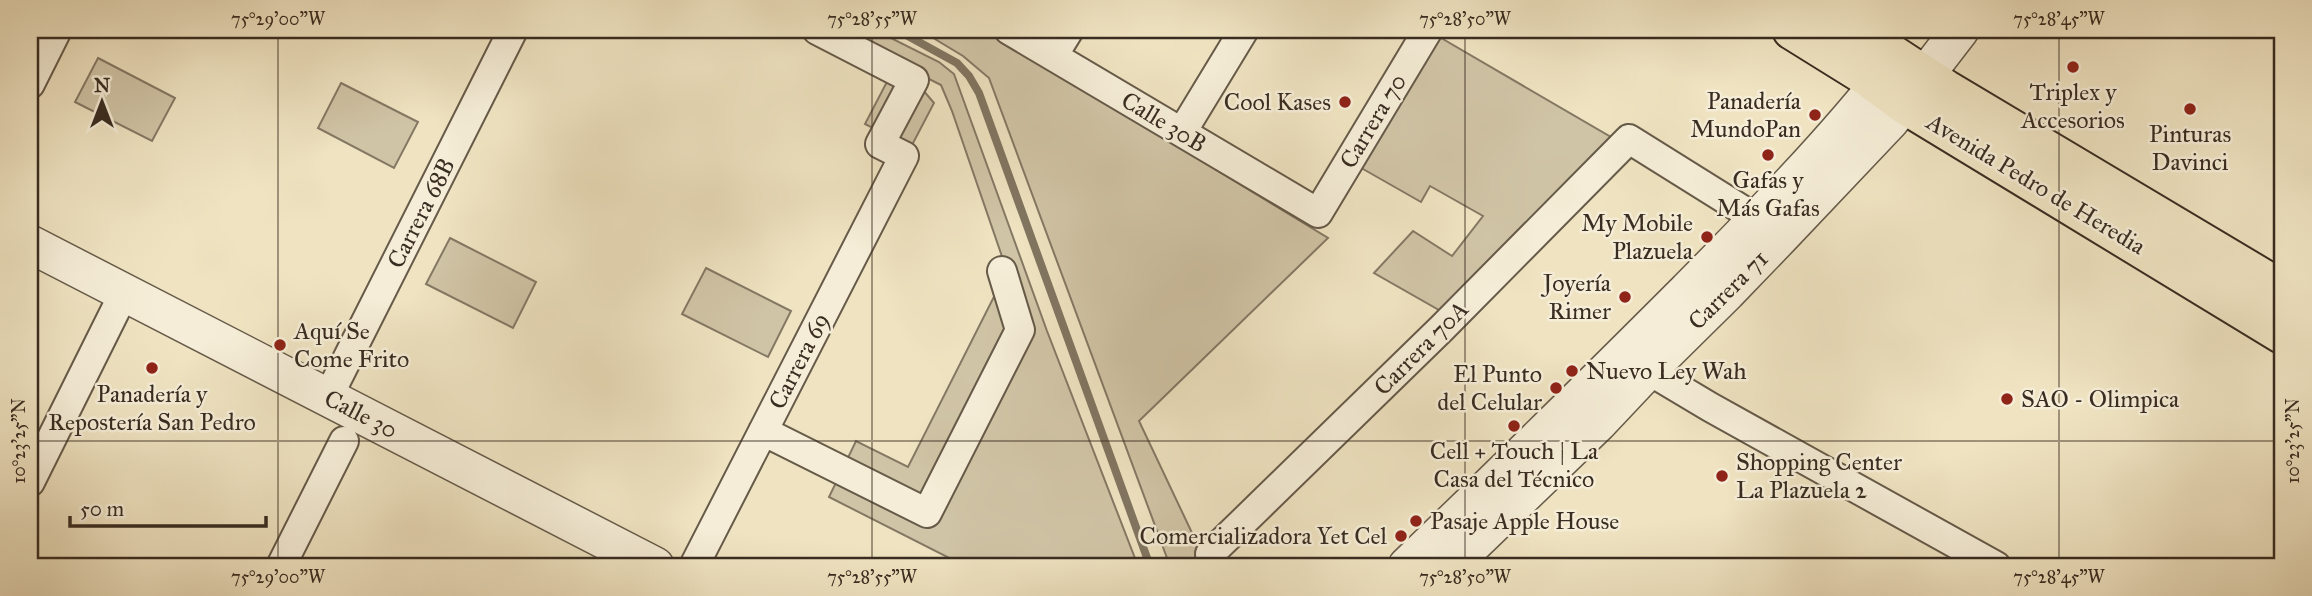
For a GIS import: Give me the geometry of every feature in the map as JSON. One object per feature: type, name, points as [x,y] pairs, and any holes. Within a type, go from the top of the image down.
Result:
[{"type":"highway","name":"Avenida Pedro de Heredia","points":[[1792,30],[1902,80],[2282,334]]},
{"type":"highway","name":"Avenida Pedro de Heredia","points":[[1855,30],[1902,80],[1945,89],[2282,290]]},
{"type":"street","points":[[30,84],[57,30]]},
{"type":"street","name":"Carrera 68B","points":[[328,397],[513,30]]},
{"type":"street","name":"Carrera 69","points":[[694,566],[904,156],[880,144],[914,80],[817,30]]},
{"type":"street","name":"Calle 30B","points":[[1009,30],[1318,214]]},
{"type":"street","points":[[1053,56],[1069,30]]},
{"type":"street","points":[[1182,132],[1244,30]]},
{"type":"street","name":"Carrera 70","points":[[1318,214],[1428,30]]},
{"type":"street","name":"Carrera 71","points":[[1407,566],[1546,433],[1757,219],[1902,80],[1960,30]]},
{"type":"street","name":"Carrera 71","points":[[1450,566],[1598,423],[1890,121],[1902,80]]},
{"type":"street","name":"Carrera 70A","points":[[1210,555],[1629,139],[1757,219]]},
{"type":"street","name":"Calle 30","points":[[30,244],[655,566]]},
{"type":"street","points":[[763,431],[927,513],[1020,330],[1002,271]]},
{"type":"street","points":[[30,482],[124,293]]},
{"type":"street","points":[[1648,370],[1996,566]]},
{"type":"street","points":[[281,566],[344,441]]},
{"type":"shaded area","points":[[833,30],[875,30],[939,62],[954,74],[1047,331],[1138,566],[965,566],[829,497],[856,441],[908,467],[1007,271],[941,85]]},
{"type":"shaded area","points":[[920,30],[987,30],[1328,238],[1139,421],[1202,554],[1214,566],[1170,566],[989,78],[963,56]]},
{"type":"shaded area","points":[[1436,35],[1616,140],[1446,314],[1374,273],[1413,231],[1452,256],[1483,216],[1430,186],[1421,202],[1356,165]]},
{"type":"shaded area","points":[[98,58],[175,98],[152,141],[75,102]]},
{"type":"shaded area","points":[[891,74],[923,90],[934,103],[911,147],[865,124]]},
{"type":"shaded area","points":[[341,83],[418,122],[394,168],[318,128]]},
{"type":"shaded area","points":[[450,238],[536,282],[513,328],[426,284]]},
{"type":"shaded area","points":[[706,268],[791,311],[768,357],[682,314]]},
{"type":"waterway","points":[[897,30],[957,63],[979,93],[1150,566]]},
{"type":"place","name":"Triplex y Accesorios","points":[[2073,67]]},
{"type":"place","name":"Cool Kases","points":[[1345,102]]},
{"type":"place","name":"Pinturas Davinci","points":[[2190,109]]},
{"type":"place","name":"Panadería MundoPan","points":[[1815,115]]},
{"type":"place","name":"Gafas y Más Gafas","points":[[1768,155]]},
{"type":"place","name":"My Mobile Plazuela","points":[[1707,237]]},
{"type":"place","name":"Joyería Rimer","points":[[1625,297]]},
{"type":"place","name":"Aquí Se Come Frito","points":[[280,345]]},
{"type":"place","name":"Panadería y Repostería San Pedro","points":[[152,368]]},
{"type":"place","name":"Nuevo Ley Wah","points":[[1572,371]]},
{"type":"place","name":"El Punto del Celular","points":[[1556,388]]},
{"type":"place","name":"SAO - Olimpica","points":[[2007,399]]},
{"type":"place","name":"Cell + Touch | La Casa del Técnico","points":[[1514,426]]},
{"type":"place","name":"Shopping Center La Plazuela 2","points":[[1722,476]]},
{"type":"place","name":"Pasaje Apple House","points":[[1416,521]]},
{"type":"place","name":"Comercializadora Yet Cel","points":[[1401,536]]}]
